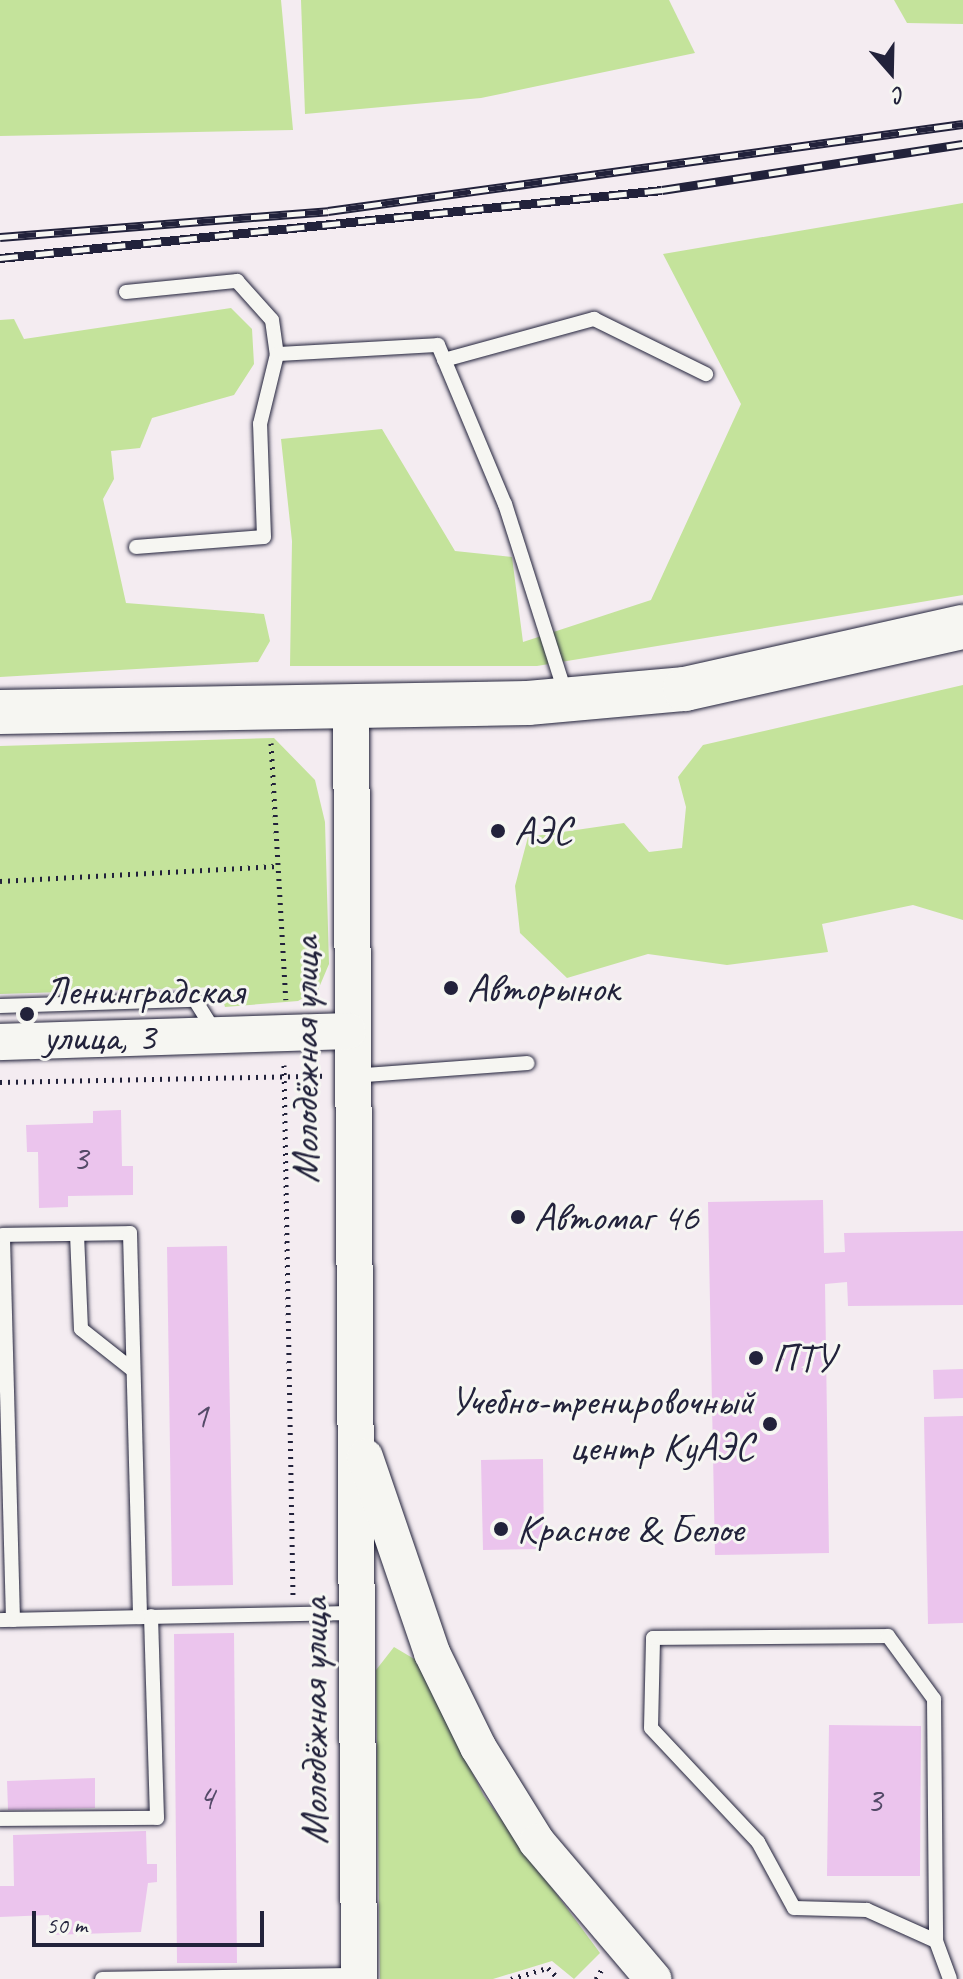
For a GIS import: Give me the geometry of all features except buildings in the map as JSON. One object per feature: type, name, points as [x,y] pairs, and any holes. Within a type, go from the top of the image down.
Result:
[{"type":"main road","points":[[0,712],[351,707],[567,699],[685,689],[963,627]]},
{"type":"street","name":"Молодёжная улица","points":[[351,707],[348,1076],[358,1613],[359,1977]]},
{"type":"street","points":[[0,1042],[348,1031]]},
{"type":"street","name":"Молодёжная улица","points":[[352,1414],[432,1653],[478,1747],[537,1842],[653,1979]]},
{"type":"lane","points":[[126,292],[237,281],[272,320],[277,354],[260,424],[264,537],[136,547]]},
{"type":"lane","points":[[444,360],[594,319],[706,374]]},
{"type":"lane","points":[[277,354],[438,345],[505,504],[567,699]]},
{"type":"lane","points":[[0,1006],[195,1000],[216,1035]]},
{"type":"lane","points":[[348,1076],[528,1063]]},
{"type":"lane","points":[[0,1819],[157,1818],[145,1617],[133,1370],[130,1233],[3,1235],[7,1620],[145,1617],[293,1612],[358,1613]]},
{"type":"lane","points":[[77,1234],[81,1329],[133,1370]]},
{"type":"lane","points":[[936,1941],[867,1910],[794,1908],[758,1842],[651,1728],[653,1638],[888,1636],[934,1699],[936,1941],[950,1979]]},
{"type":"lane","points":[[102,1979],[359,1977]]},
{"type":"path","points":[[269,708],[289,1033],[284,1077],[293,1612]]},
{"type":"path","points":[[0,881],[278,866]]},
{"type":"path","points":[[0,1082],[348,1076]]},
{"type":"path","points":[[511,1979],[548,1968],[559,1979]]},
{"type":"green space","points":[[0,0],[281,0],[293,130],[0,136]]},
{"type":"green space","points":[[301,0],[669,0],[695,53],[481,98],[305,114]]},
{"type":"green space","points":[[894,0],[963,0],[963,24],[907,23]]},
{"type":"green space","points":[[963,203],[963,595],[537,666],[290,666],[292,541],[281,439],[382,429],[455,551],[512,557],[523,642],[651,600],[741,404],[663,254]]},
{"type":"green space","points":[[231,308],[252,329],[254,364],[234,395],[152,418],[140,448],[111,451],[114,479],[103,499],[126,603],[264,614],[270,641],[258,662],[0,677],[0,320],[14,319],[24,339]]},
{"type":"green space","points":[[963,685],[963,920],[913,905],[822,924],[828,952],[727,965],[648,954],[567,978],[520,933],[515,886],[528,837],[624,823],[649,852],[682,848],[686,807],[678,777],[703,745]]},
{"type":"green space","points":[[274,738],[315,780],[325,822],[329,964],[318,990],[298,1001],[225,1007],[219,987],[0,994],[0,746]]},
{"type":"green space","points":[[394,1647],[416,1660],[484,1796],[600,1953],[574,1979],[552,1961],[493,1979],[380,1979],[376,1670]]},
{"type":"railway","points":[[0,237],[328,211],[963,124]]},
{"type":"railway","points":[[0,258],[662,190],[963,144]]},
{"type":"place","name":"АЭС","points":[[498,831]]},
{"type":"place","name":"Авторынок","points":[[451,988]]},
{"type":"place","name":"Ленинградская улица, 3","points":[[27,1014]]},
{"type":"place","name":"Автомаг 46","points":[[518,1217]]},
{"type":"place","name":"ПТУ","points":[[756,1358]]},
{"type":"place","name":"Учебно-тренировочный центр КуАЭС","points":[[770,1424]]},
{"type":"place","name":"Красное & Белое","points":[[501,1529]]}]
